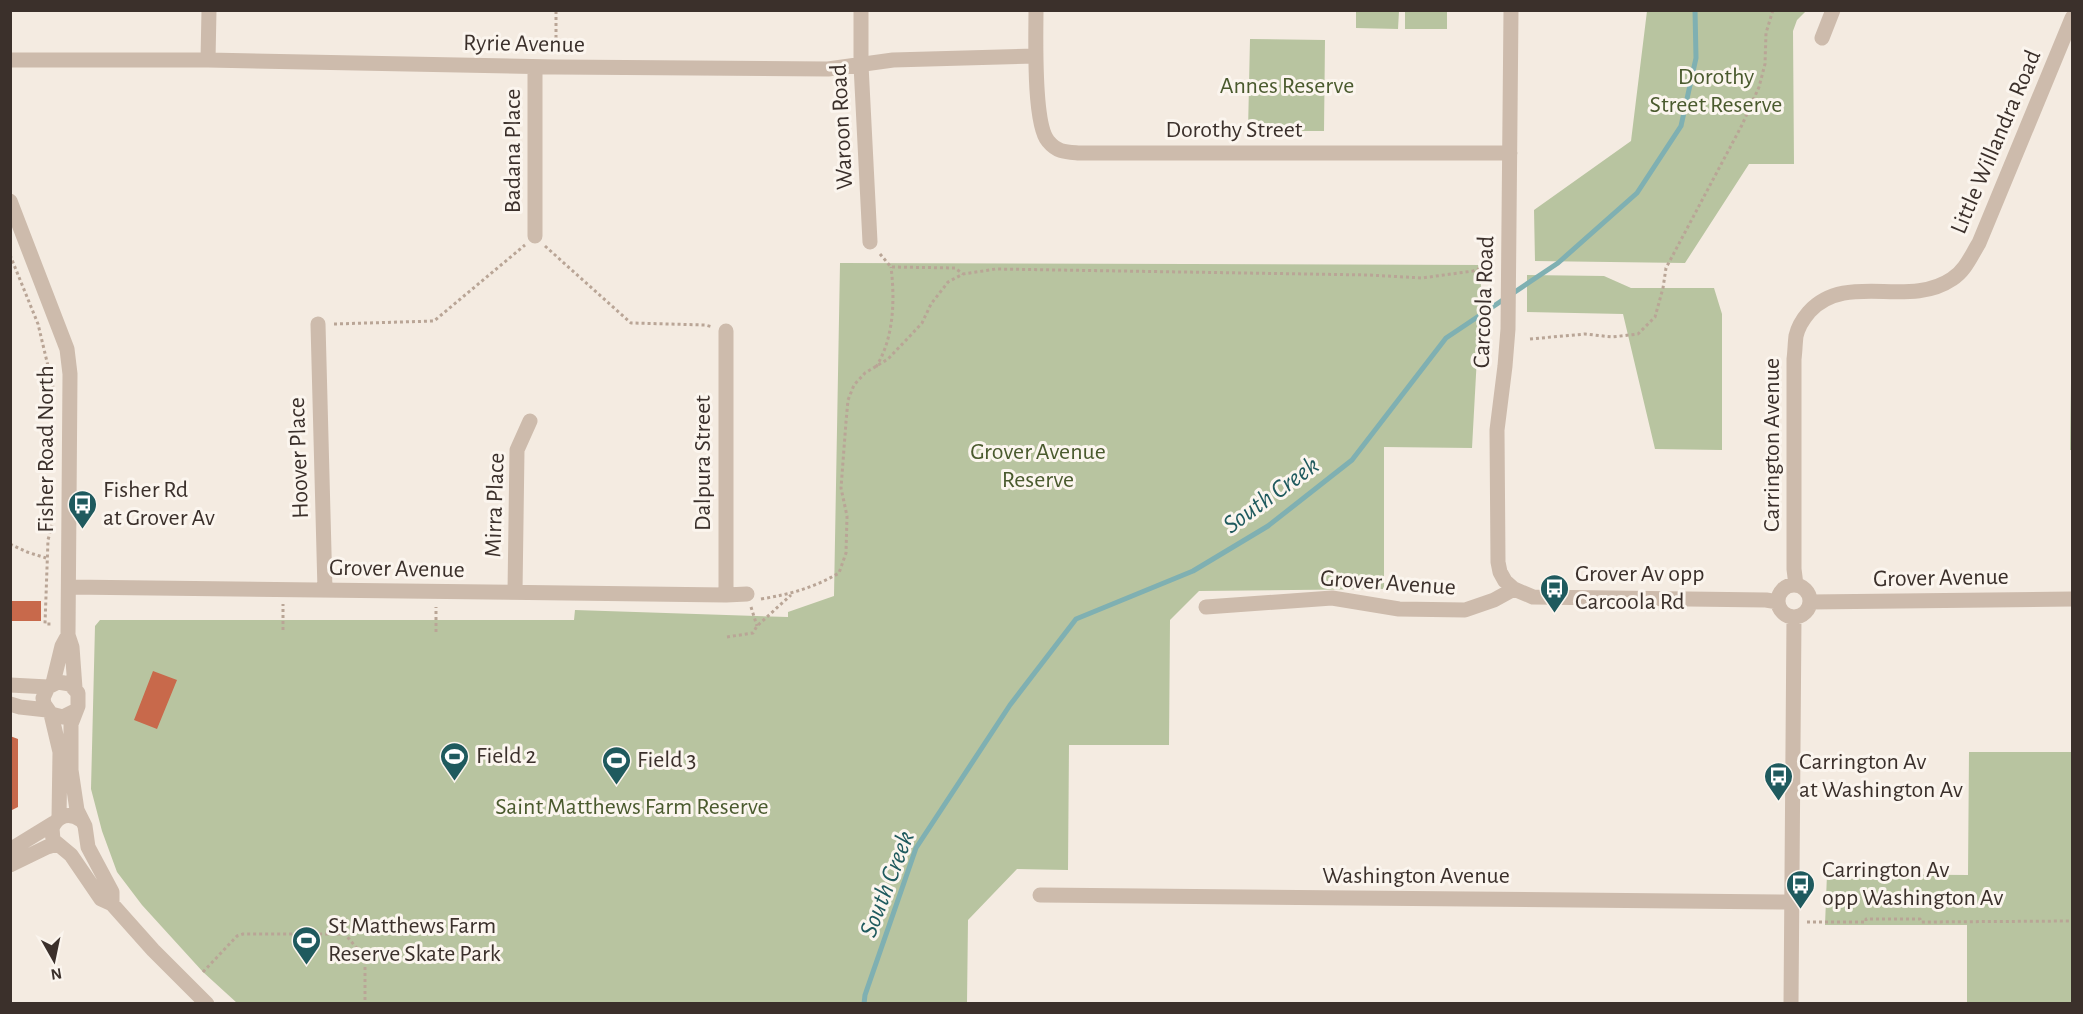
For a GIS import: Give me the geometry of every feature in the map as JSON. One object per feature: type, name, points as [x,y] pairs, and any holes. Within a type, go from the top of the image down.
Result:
[{"type":"street","points":[[208,60],[209,10]]},
{"type":"street","name":"Waroon Road","points":[[861,10],[861,65],[870,242]]},
{"type":"street","points":[[1035,56],[1036,10]]},
{"type":"street","name":"Carcoola Road","points":[[1511,10],[1510,153],[1502,267],[1508,329],[1497,430],[1497,552],[1500,572],[1514,589]]},
{"type":"street","points":[[1822,38],[1833,10]]},
{"type":"street","name":"Little Willandra Road","points":[[1812,309],[1823,299],[1846,292],[1919,292],[1936,288],[1953,279],[1966,266],[1979,243],[2073,18]]},
{"type":"street","name":"Ryrie Avenue","points":[[10,60],[208,60],[535,67],[828,69],[892,60],[1035,56]]},
{"type":"street","name":"Dorothy Street","points":[[1035,56],[1042,125],[1047,140],[1059,151],[1078,153],[1510,153]]},
{"type":"street","name":"Badana Place","points":[[535,67],[535,236]]},
{"type":"street","name":"Fisher Road North","points":[[10,201],[67,349],[70,374],[69,635],[75,687]]},
{"type":"street","name":"Carrington Avenue","points":[[1796,585],[1794,569],[1794,359],[1796,335],[1802,320],[1812,309]]},
{"type":"street","name":"Hoover Place","points":[[318,324],[326,590]]},
{"type":"street","name":"Dalpura Street","points":[[726,331],[726,595]]},
{"type":"street","name":"Mirra Place","points":[[515,592],[517,450],[530,421]]},
{"type":"street","points":[[1796,585],[1807,593],[1810,602],[1806,611],[1794,617],[1785,614],[1778,602],[1781,591],[1796,585]]},
{"type":"street","name":"Grover Avenue","points":[[69,587],[747,594]]},
{"type":"street","points":[[1514,589],[1533,597],[1778,602]]},
{"type":"street","name":"Grover Avenue","points":[[1206,607],[1332,598],[1399,609],[1465,610],[1494,600],[1514,589]]},
{"type":"street","name":"Grover Avenue","points":[[1810,602],[2073,599]]},
{"type":"street","points":[[1791,1004],[1794,617]]},
{"type":"street","name":"Fisher Road North","points":[[50,685],[62,646],[69,635]]},
{"type":"street","points":[[10,685],[50,685],[64,682],[75,687],[79,699],[70,724],[71,770],[77,810],[88,847],[112,892],[112,904]]},
{"type":"street","points":[[50,685],[43,698],[60,752],[56,820],[52,834],[59,846],[71,855],[101,899],[112,904],[137,933],[207,1004]]},
{"type":"street","points":[[10,704],[63,717],[75,711]]},
{"type":"street","points":[[10,850],[56,820],[70,815],[83,827],[83,842],[77,847],[69,849],[59,846],[47,847],[10,866]]},
{"type":"street","name":"Washington Avenue","points":[[1040,895],[1791,902]]},
{"type":"path","points":[[556,10],[556,44]]},
{"type":"path","points":[[1530,339],[1585,334],[1612,337],[1638,334],[1655,317],[1666,268],[1742,125],[1759,87],[1766,64],[1766,33],[1773,10]]},
{"type":"path","points":[[318,324],[434,321],[535,236],[631,323],[705,325],[726,331]]},
{"type":"path","points":[[870,242],[891,267],[891,326],[881,358],[875,368]]},
{"type":"path","points":[[10,255],[38,324],[54,389]]},
{"type":"path","points":[[891,267],[955,268],[963,274]]},
{"type":"path","points":[[747,594],[759,599],[792,593],[819,585],[839,573],[846,553],[846,516],[841,488],[848,400],[855,385],[865,374],[888,359],[922,322],[931,304],[948,282],[963,274],[996,269],[1369,275],[1422,279],[1502,267]]},
{"type":"path","points":[[45,624],[46,558],[53,516]]},
{"type":"path","points":[[10,544],[46,558]]},
{"type":"path","points":[[728,637],[753,633],[778,604],[792,593]]},
{"type":"path","points":[[283,604],[283,630]]},
{"type":"path","points":[[436,606],[436,632]]},
{"type":"path","points":[[1806,922],[1866,922],[1866,919],[1920,919],[1921,922],[2073,921]]},
{"type":"path","points":[[203,972],[237,936],[243,934],[345,934],[365,958],[365,1004]]},
{"type":"green space","points":[[1356,11],[1399,11],[1398,29],[1356,28]]},
{"type":"green space","points":[[1405,11],[1447,11],[1447,29],[1405,29]]},
{"type":"green space","name":"Dorothy Street Reserve","points":[[1647,11],[1806,11],[1797,20],[1793,31],[1794,164],[1749,164],[1685,263],[1535,261],[1534,210],[1631,141]]},
{"type":"green space","name":"Annes Reserve","points":[[1250,39],[1325,40],[1324,131],[1248,131]]},
{"type":"green space","points":[[840,263],[1482,265],[1472,448],[1384,447],[1384,589],[1199,591],[1170,620],[1169,745],[1069,745],[1068,870],[1017,869],[968,920],[967,1003],[237,1003],[203,972],[142,905],[117,872],[102,831],[91,789],[95,626],[100,620],[574,620],[575,610],[788,617],[788,612],[834,596]]},
{"type":"green space","points":[[1527,275],[1604,276],[1631,288],[1714,288],[1722,314],[1722,450],[1655,449],[1623,314],[1527,312]]},
{"type":"green space","points":[[2072,315],[2072,450],[2070,450]]},
{"type":"green space","points":[[1969,752],[2072,752],[2072,1003],[1967,1003],[1967,925],[1825,925],[1827,874],[1968,875]]},
{"type":"building","points":[[10,601],[41,601],[41,621],[10,621]]},
{"type":"building","points":[[153,671],[177,680],[157,729],[134,720]]},
{"type":"building","points":[[10,736],[18,739],[18,807],[10,811]]},
{"type":"waterway","name":"South Creek","points":[[864,1004],[865,995],[916,848],[1010,705],[1076,619],[1193,571],[1268,526],[1352,460],[1446,338],[1558,263],[1637,193],[1681,126],[1696,58],[1695,10]]},
{"type":"place","name":"Fisher Rd at Grover Av","points":[[82,530]]},
{"type":"place","name":"Grover Av opp Carcoola Rd","points":[[1554,614]]},
{"type":"place","name":"Field 2","points":[[455,782]]},
{"type":"place","name":"Field 3","points":[[616,786]]},
{"type":"place","name":"Carrington Av at Washington Av","points":[[1778,802]]},
{"type":"place","name":"Carrington Av opp Washington Av","points":[[1801,910]]},
{"type":"place","name":"St Matthews Farm Reserve Skate Park","points":[[307,966]]},
{"type":"park label","name":"Grover Avenue Reserve","points":[[1038,466]]},
{"type":"park label","name":"Saint Matthews Farm Reserve","points":[[632,807]]}]
